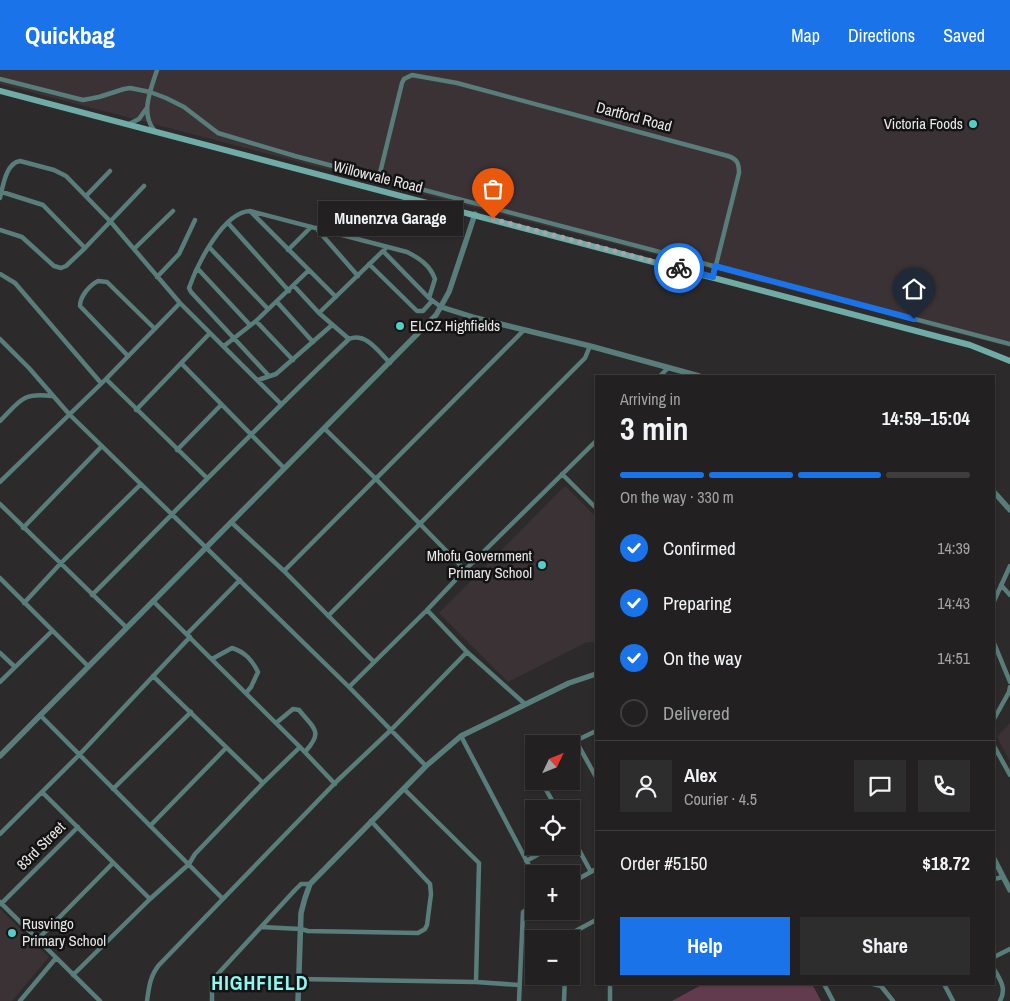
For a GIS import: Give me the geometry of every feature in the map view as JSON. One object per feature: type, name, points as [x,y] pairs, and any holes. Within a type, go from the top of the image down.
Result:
[{"type":"main road","name":"Willowvale Road","points":[[0,90],[713,277],[970,346],[1010,361]]},
{"type":"street","points":[[154,130],[148,122],[146,109],[156,70]]},
{"type":"street","name":"Dartford Road","points":[[379,178],[402,83],[408,76],[418,75],[457,82],[733,158],[739,165],[738,183],[713,277]]},
{"type":"street","points":[[0,79],[83,100],[130,88],[150,92],[184,107],[218,134],[295,156],[1010,344]]},
{"type":"street","points":[[129,124],[139,118],[146,109]]},
{"type":"street","points":[[0,198],[10,166],[16,162],[20,161],[60,172],[110,221],[180,303],[280,403]]},
{"type":"street","points":[[86,196],[110,172]]},
{"type":"street","points":[[0,230],[22,237],[54,266],[58,268],[66,266],[144,186]]},
{"type":"street","points":[[2,192],[42,205],[84,248]]},
{"type":"street","points":[[134,248],[173,211]]},
{"type":"street","points":[[269,376],[190,290],[190,285],[209,246],[228,223],[242,212],[250,212],[314,227],[385,249],[407,252],[419,258],[432,271],[435,278],[430,300],[423,310],[417,311],[369,264]]},
{"type":"street","points":[[250,212],[336,297]]},
{"type":"street","points":[[0,756],[424,328],[441,307],[449,292],[461,260],[474,214]]},
{"type":"street","points":[[157,277],[179,254],[195,220]]},
{"type":"street","points":[[228,223],[289,291]]},
{"type":"street","points":[[288,250],[314,227]]},
{"type":"street","points":[[314,227],[358,276]]},
{"type":"street","points":[[209,246],[268,309]]},
{"type":"street","points":[[319,313],[385,249]]},
{"type":"street","points":[[385,249],[430,300],[441,307],[695,375]]},
{"type":"street","points":[[198,268],[250,325]]},
{"type":"street","points":[[224,346],[256,321],[309,270]]},
{"type":"street","points":[[0,274],[15,283],[101,383]]},
{"type":"street","points":[[128,356],[80,306],[81,299],[93,284],[98,281],[107,282],[154,329]]},
{"type":"street","points":[[294,286],[319,313],[349,338]]},
{"type":"street","points":[[276,302],[313,342]]},
{"type":"street","points":[[0,482],[106,379],[180,303]]},
{"type":"street","points":[[256,321],[293,360]]},
{"type":"street","points":[[258,380],[276,374],[332,325]]},
{"type":"street","points":[[284,572],[524,330]]},
{"type":"street","points":[[136,410],[210,333]]},
{"type":"street","points":[[92,595],[280,403],[349,338],[357,336],[364,338],[390,363]]},
{"type":"street","points":[[0,339],[29,368],[69,414],[349,687],[426,766]]},
{"type":"street","points":[[328,616],[585,358],[590,346]]},
{"type":"street","points":[[181,363],[284,468]]},
{"type":"street","points":[[661,375],[668,368]]},
{"type":"street","points":[[106,379],[207,478]]},
{"type":"street","points":[[0,421],[24,397],[38,394],[52,396]]},
{"type":"street","points":[[177,450],[221,405]]},
{"type":"street","points":[[324,428],[465,570]]},
{"type":"street","points":[[349,687],[595,442]]},
{"type":"street","points":[[23,528],[102,446]]},
{"type":"street","points":[[562,474],[595,507]]},
{"type":"street","points":[[24,603],[60,564],[141,484]]},
{"type":"street","points":[[995,493],[1010,510]]},
{"type":"street","points":[[0,504],[126,627]]},
{"type":"street","points":[[232,522],[374,662]]},
{"type":"street","points":[[995,599],[1010,566]]},
{"type":"street","points":[[0,578],[88,666]]},
{"type":"street","points":[[0,834],[154,676],[188,635],[240,580]]},
{"type":"street","points":[[1001,585],[1010,594]]},
{"type":"street","points":[[153,600],[335,784]]},
{"type":"street","points":[[427,610],[467,652],[525,704]]},
{"type":"street","points":[[0,682],[52,631]]},
{"type":"street","points":[[995,645],[1010,682]]},
{"type":"street","points":[[212,659],[232,648],[247,656],[258,672],[251,687],[246,692]]},
{"type":"street","points":[[147,1001],[154,972],[222,898],[467,652]]},
{"type":"street","points":[[0,653],[15,667]]},
{"type":"street","points":[[298,1001],[302,905],[310,884],[426,766],[461,736],[569,683],[595,674]]},
{"type":"street","points":[[154,676],[263,783]]},
{"type":"street","points":[[995,717],[1010,687]]},
{"type":"street","points":[[276,723],[293,709],[299,710],[314,729],[316,736],[315,741],[305,752]]},
{"type":"street","points":[[113,789],[191,712]]},
{"type":"street","points":[[40,715],[222,898]]},
{"type":"street","points":[[580,739],[595,732]]},
{"type":"street","points":[[461,736],[528,865]]},
{"type":"street","points":[[73,975],[150,899],[189,864],[194,854],[300,747]]},
{"type":"street","points":[[150,826],[226,748]]},
{"type":"street","points":[[580,748],[595,775]]},
{"type":"street","points":[[995,748],[1010,774]]},
{"type":"street","points":[[404,789],[479,863],[476,982]]},
{"type":"street","points":[[42,792],[150,899]]},
{"type":"street","points":[[261,927],[302,929],[308,932],[418,933],[426,927],[431,894],[430,884],[371,821]]},
{"type":"street","name":"83rd Street","points":[[1,903],[78,827]]},
{"type":"street","points":[[580,849],[594,871],[580,878]]},
{"type":"street","points":[[526,861],[537,855]]},
{"type":"street","points":[[995,861],[1010,888]]},
{"type":"street","points":[[37,940],[113,863]]},
{"type":"street","points":[[995,879],[1003,877]]},
{"type":"street","points":[[212,1001],[212,981],[215,977],[301,884],[310,884]]},
{"type":"street","points":[[1,903],[100,1001]]},
{"type":"street","points":[[519,1001],[523,912],[525,911]]},
{"type":"street","points":[[577,930],[595,921]]},
{"type":"street","points":[[995,956],[1010,949]]},
{"type":"street","points":[[20,1001],[56,958]]},
{"type":"street","points":[[995,971],[1003,986],[1000,1001]]},
{"type":"street","points":[[299,979],[476,982],[519,985]]},
{"type":"street","points":[[564,1001],[565,985]]},
{"type":"street","points":[[610,985],[610,1001]]},
{"type":"street","points":[[826,985],[833,1001]]},
{"type":"street","points":[[881,985],[893,1001]]},
{"type":"street","points":[[945,985],[953,1001]]},
{"type":"shaded area","points":[[0,70],[1010,70],[1010,347],[0,84]]},
{"type":"shaded area","name":"Mhofu Government Primary School","points":[[565,486],[595,516],[595,642],[587,642],[508,682],[439,613]]},
{"type":"shaded area","points":[[1010,723],[1010,761],[997,737]]},
{"type":"shaded area","name":"Rusvingo Primary School","points":[[0,909],[49,957],[12,1001],[0,1001]]},
{"type":"shaded area","points":[[701,985],[813,985],[821,1001],[672,1001]]},
{"type":"way so far","points":[[493,219],[679,268]]},
{"type":"place","name":"Victoria Foods","points":[[973,124]]},
{"type":"place","name":"Munenzva Garage","points":[[493,219]]},
{"type":"place","name":"ELCZ Highfields","points":[[400,326]]},
{"type":"place","name":"Mhofu Government Primary School","points":[[542,565]]},
{"type":"place","name":"Rusvingo Primary School","points":[[12,933]]},
{"type":"district","name":"HIGHFIELD","points":[[260,983]]},
{"type":"route","points":[[679,268],[713,277],[715,266],[914,319]]}]
